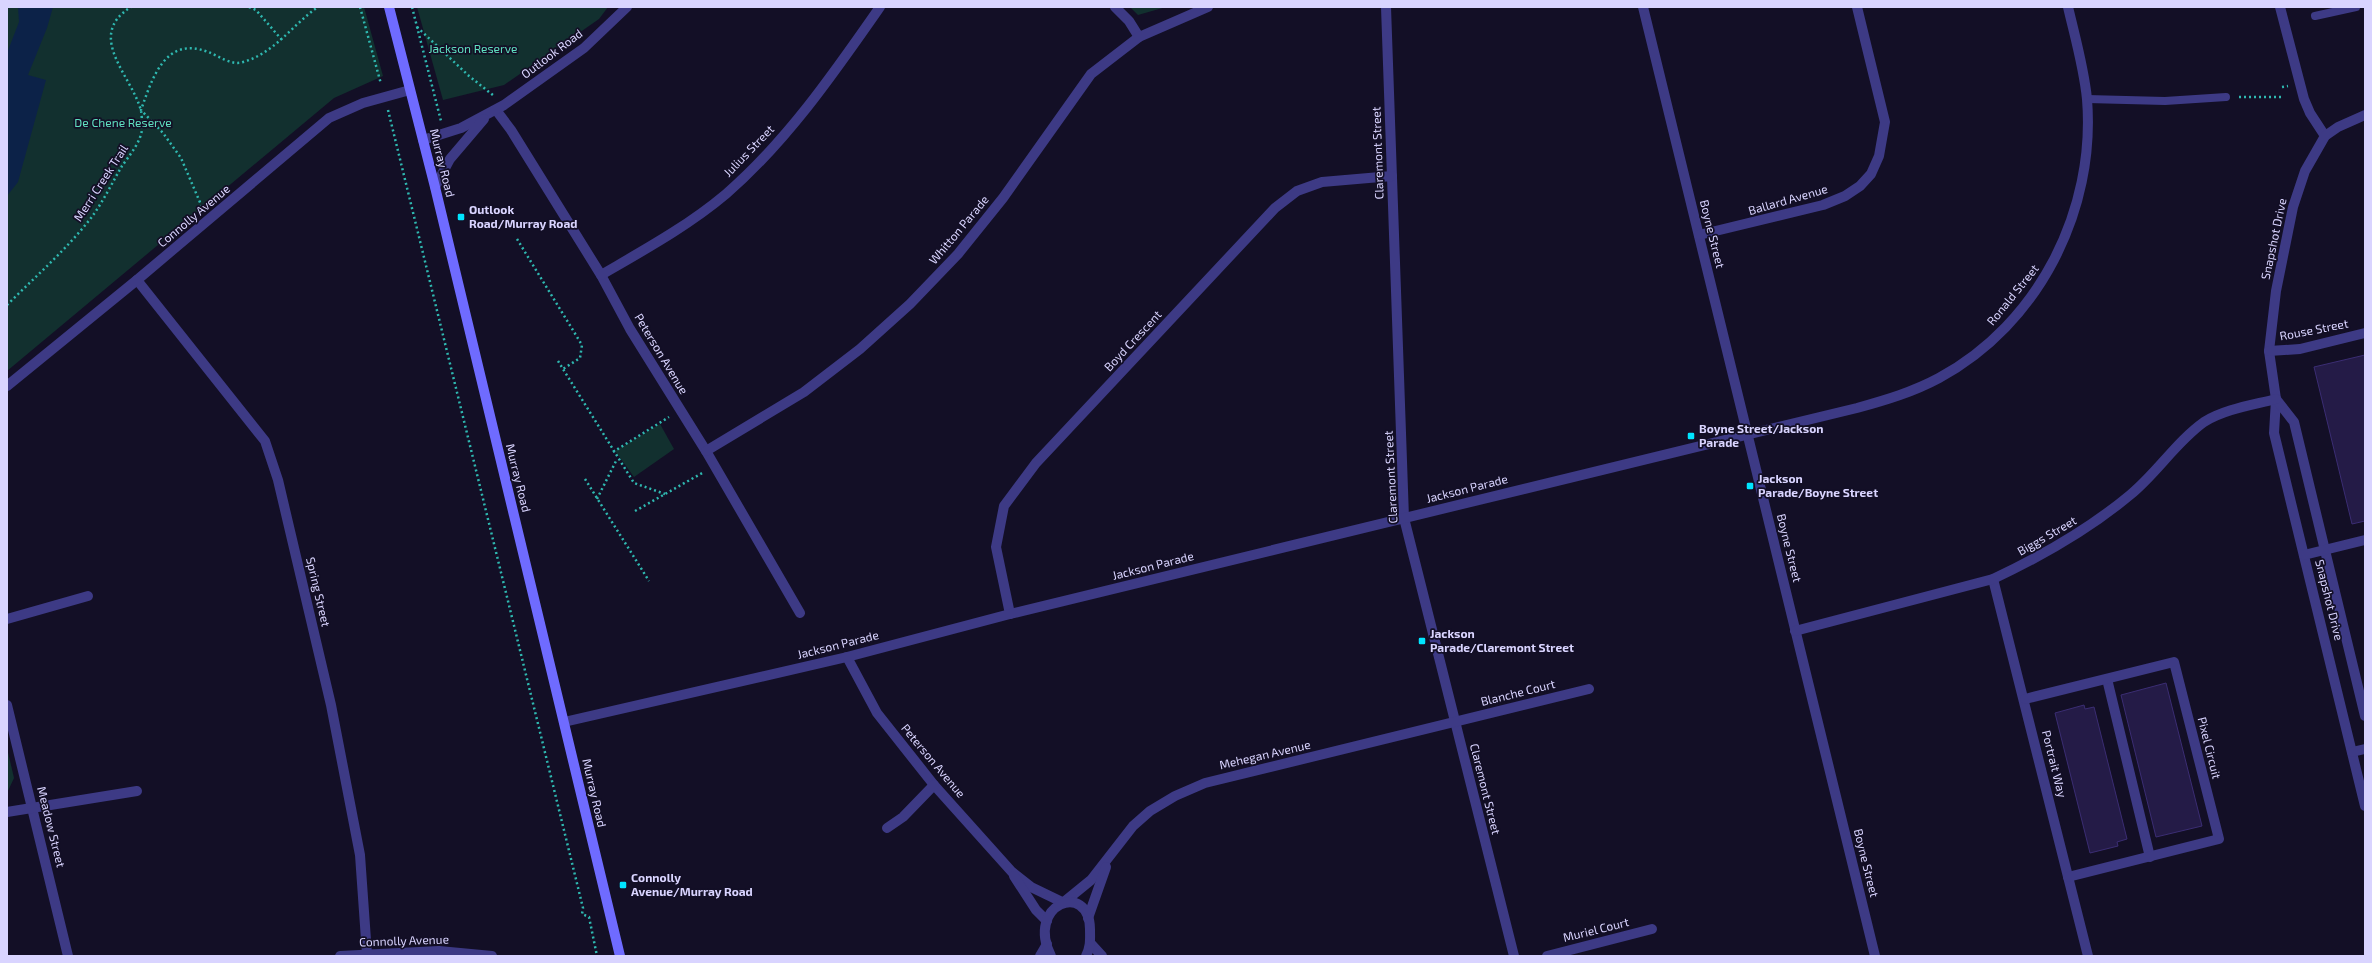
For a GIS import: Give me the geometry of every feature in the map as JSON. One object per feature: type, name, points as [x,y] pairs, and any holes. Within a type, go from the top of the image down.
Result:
[{"type":"main road","name":"Murray Road","points":[[389,7],[435,187],[620,956]]},
{"type":"street","name":"Outlook Road","points":[[423,140],[461,128],[500,108],[584,48],[627,7]]},
{"type":"street","name":"Julius Street","points":[[601,274],[682,227],[726,194],[757,165],[828,82],[880,7]]},
{"type":"street","points":[[1115,7],[1129,22],[1139,37]]},
{"type":"street","name":"Whitton Parade","points":[[706,451],[804,392],[860,349],[910,304],[958,254],[1003,198],[1091,74],[1139,37],[1208,7]]},
{"type":"street","name":"Claremont Street","points":[[1386,7],[1404,518],[1514,956]]},
{"type":"street","name":"Boyne Street","points":[[1643,7],[1875,956]]},
{"type":"street","name":"Ballard Avenue","points":[[1699,236],[1823,205],[1845,196],[1860,186],[1871,174],[1883,141],[1884,122],[1856,7]]},
{"type":"street","name":"Ronald Street","points":[[1747,434],[1899,396],[1940,377],[1980,351],[1998,336],[2031,297],[2050,271],[2068,230],[2082,185],[2087,144],[2087,99],[2081,59],[2068,7]]},
{"type":"street","points":[[2280,7],[2304,99],[2310,113],[2325,136]]},
{"type":"street","name":"Connolly Avenue","points":[[7,386],[208,221],[329,118],[363,103],[410,90]]},
{"type":"street","name":"Peterson Avenue","points":[[500,108],[511,130],[601,274],[630,329],[706,451],[800,613]]},
{"type":"street","name":"Snapshot Drive","points":[[2365,115],[2338,127],[2325,136],[2305,171],[2293,207],[2276,291],[2269,352],[2276,399],[2274,433],[2365,806]]},
{"type":"street","name":"Outlook Road","points":[[435,187],[450,159],[486,116]]},
{"type":"street","name":"Boyd Crescent","points":[[1010,614],[996,547],[1004,506],[1036,463],[1275,208],[1297,191],[1322,182],[1392,176]]},
{"type":"street","name":"Spring Street","points":[[137,280],[266,441],[278,480],[331,705],[360,855],[367,954]]},
{"type":"street","name":"Rouse Street","points":[[2269,352],[2300,349],[2365,333]]},
{"type":"street","name":"Snapshot Drive","points":[[2276,399],[2294,422],[2326,549],[2365,716]]},
{"type":"street","name":"Biggs Street","points":[[1796,631],[1993,579],[2057,547],[2086,529],[2132,494],[2188,435],[2204,422],[2218,415],[2276,399]]},
{"type":"street","name":"Jackson Parade","points":[[564,722],[847,657],[1010,614],[1747,434]]},
{"type":"street","points":[[2304,555],[2365,540]]},
{"type":"street","name":"Portrait Way","points":[[1993,579],[2088,956]]},
{"type":"street","points":[[7,619],[88,596]]},
{"type":"street","name":"Peterson Avenue","points":[[847,657],[877,713],[934,785],[1012,872],[1031,887],[1063,902],[1071,902],[1081,907],[1088,918]]},
{"type":"street","name":"Pixel Circuit","points":[[2024,699],[2174,662],[2218,839],[2068,877]]},
{"type":"street","points":[[2107,679],[2150,857]]},
{"type":"street","name":"Blanche Court","points":[[1455,723],[1589,689]]},
{"type":"street","name":"Meadow Street","points":[[7,705],[68,956]]},
{"type":"street","name":"Mehegan Avenue","points":[[1047,921],[1054,906],[1081,890],[1108,861],[1133,826],[1150,810],[1175,796],[1205,783],[1455,723]]},
{"type":"street","points":[[2352,752],[2365,749]]},
{"type":"street","points":[[887,828],[903,817],[934,785]]},
{"type":"street","points":[[7,812],[137,791]]},
{"type":"street","name":"Mehegan Avenue","points":[[1088,918],[1108,861]]},
{"type":"street","name":"Peterson Avenue","points":[[1012,872],[1032,904],[1047,921]]},
{"type":"street","points":[[1086,956],[1091,944],[1088,918]]},
{"type":"street","points":[[1047,921],[1047,944],[1051,956]]},
{"type":"street","name":"Muriel Court","points":[[1547,956],[1652,929]]},
{"type":"street","points":[[1040,956],[1047,944]]},
{"type":"street","points":[[1091,944],[1102,956]]},
{"type":"street","name":"Connolly Avenue","points":[[340,956],[439,950],[492,956]]},
{"type":"lane","points":[[2315,16],[2356,7]]},
{"type":"lane","points":[[2087,99],[2165,101],[2226,97]]},
{"type":"path","name":"Merri Creek Trail","points":[[7,305],[75,237],[92,216],[136,144],[142,130],[141,110],[115,56],[110,37],[114,26],[124,12],[131,7]]},
{"type":"path","points":[[249,7],[256,10],[282,40]]},
{"type":"path","points":[[208,221],[181,158],[163,133],[141,110],[151,81],[162,61],[175,52],[190,49],[208,52],[223,60],[241,63],[269,51],[282,40],[298,22],[318,7]]},
{"type":"path","points":[[360,7],[385,97],[583,908],[582,914],[588,917],[597,956]]},
{"type":"path","points":[[412,7],[444,133]]},
{"type":"path","points":[[417,27],[500,108]]},
{"type":"path","points":[[2226,97],[2282,97]]},
{"type":"path","points":[[517,238],[582,345],[580,358],[563,369]]},
{"type":"path","points":[[558,361],[613,452],[634,483],[665,494]]},
{"type":"path","points":[[613,452],[680,410]]},
{"type":"path","points":[[597,499],[617,458]]},
{"type":"path","points":[[635,511],[714,466]]},
{"type":"path","points":[[585,479],[649,581]]},
{"type":"green space","name":"De Chene Reserve","points":[[7,7],[364,7],[383,76],[334,98],[7,371]]},
{"type":"green space","name":"Jackson Reserve","points":[[417,7],[608,7],[599,19],[504,85],[443,100]]},
{"type":"green space","points":[[1130,7],[1166,7],[1138,15]]},
{"type":"green space","points":[[660,424],[674,449],[634,477],[615,451]]},
{"type":"green space","points":[[7,748],[14,778],[7,793]]},
{"type":"water","points":[[18,7],[53,7],[47,28],[28,75],[46,80],[18,182],[7,196],[7,53],[19,22]]},
{"type":"building","points":[[2365,355],[2365,521],[2352,524],[2314,367]]},
{"type":"building","points":[[2166,683],[2202,826],[2156,837],[2121,695]]},
{"type":"building","points":[[2084,705],[2085,709],[2094,707],[2127,839],[2117,842],[2118,846],[2090,853],[2055,713]]},
{"type":"place","name":"Outlook Road/Murray Road","points":[[461,217]]},
{"type":"place","name":"Boyne Street/Jackson Parade","points":[[1691,436]]},
{"type":"place","name":"Jackson Parade/Boyne Street","points":[[1750,486]]},
{"type":"place","name":"Jackson Parade/Claremont Street","points":[[1422,641]]},
{"type":"place","name":"Connolly Avenue/Murray Road","points":[[623,885]]}]
